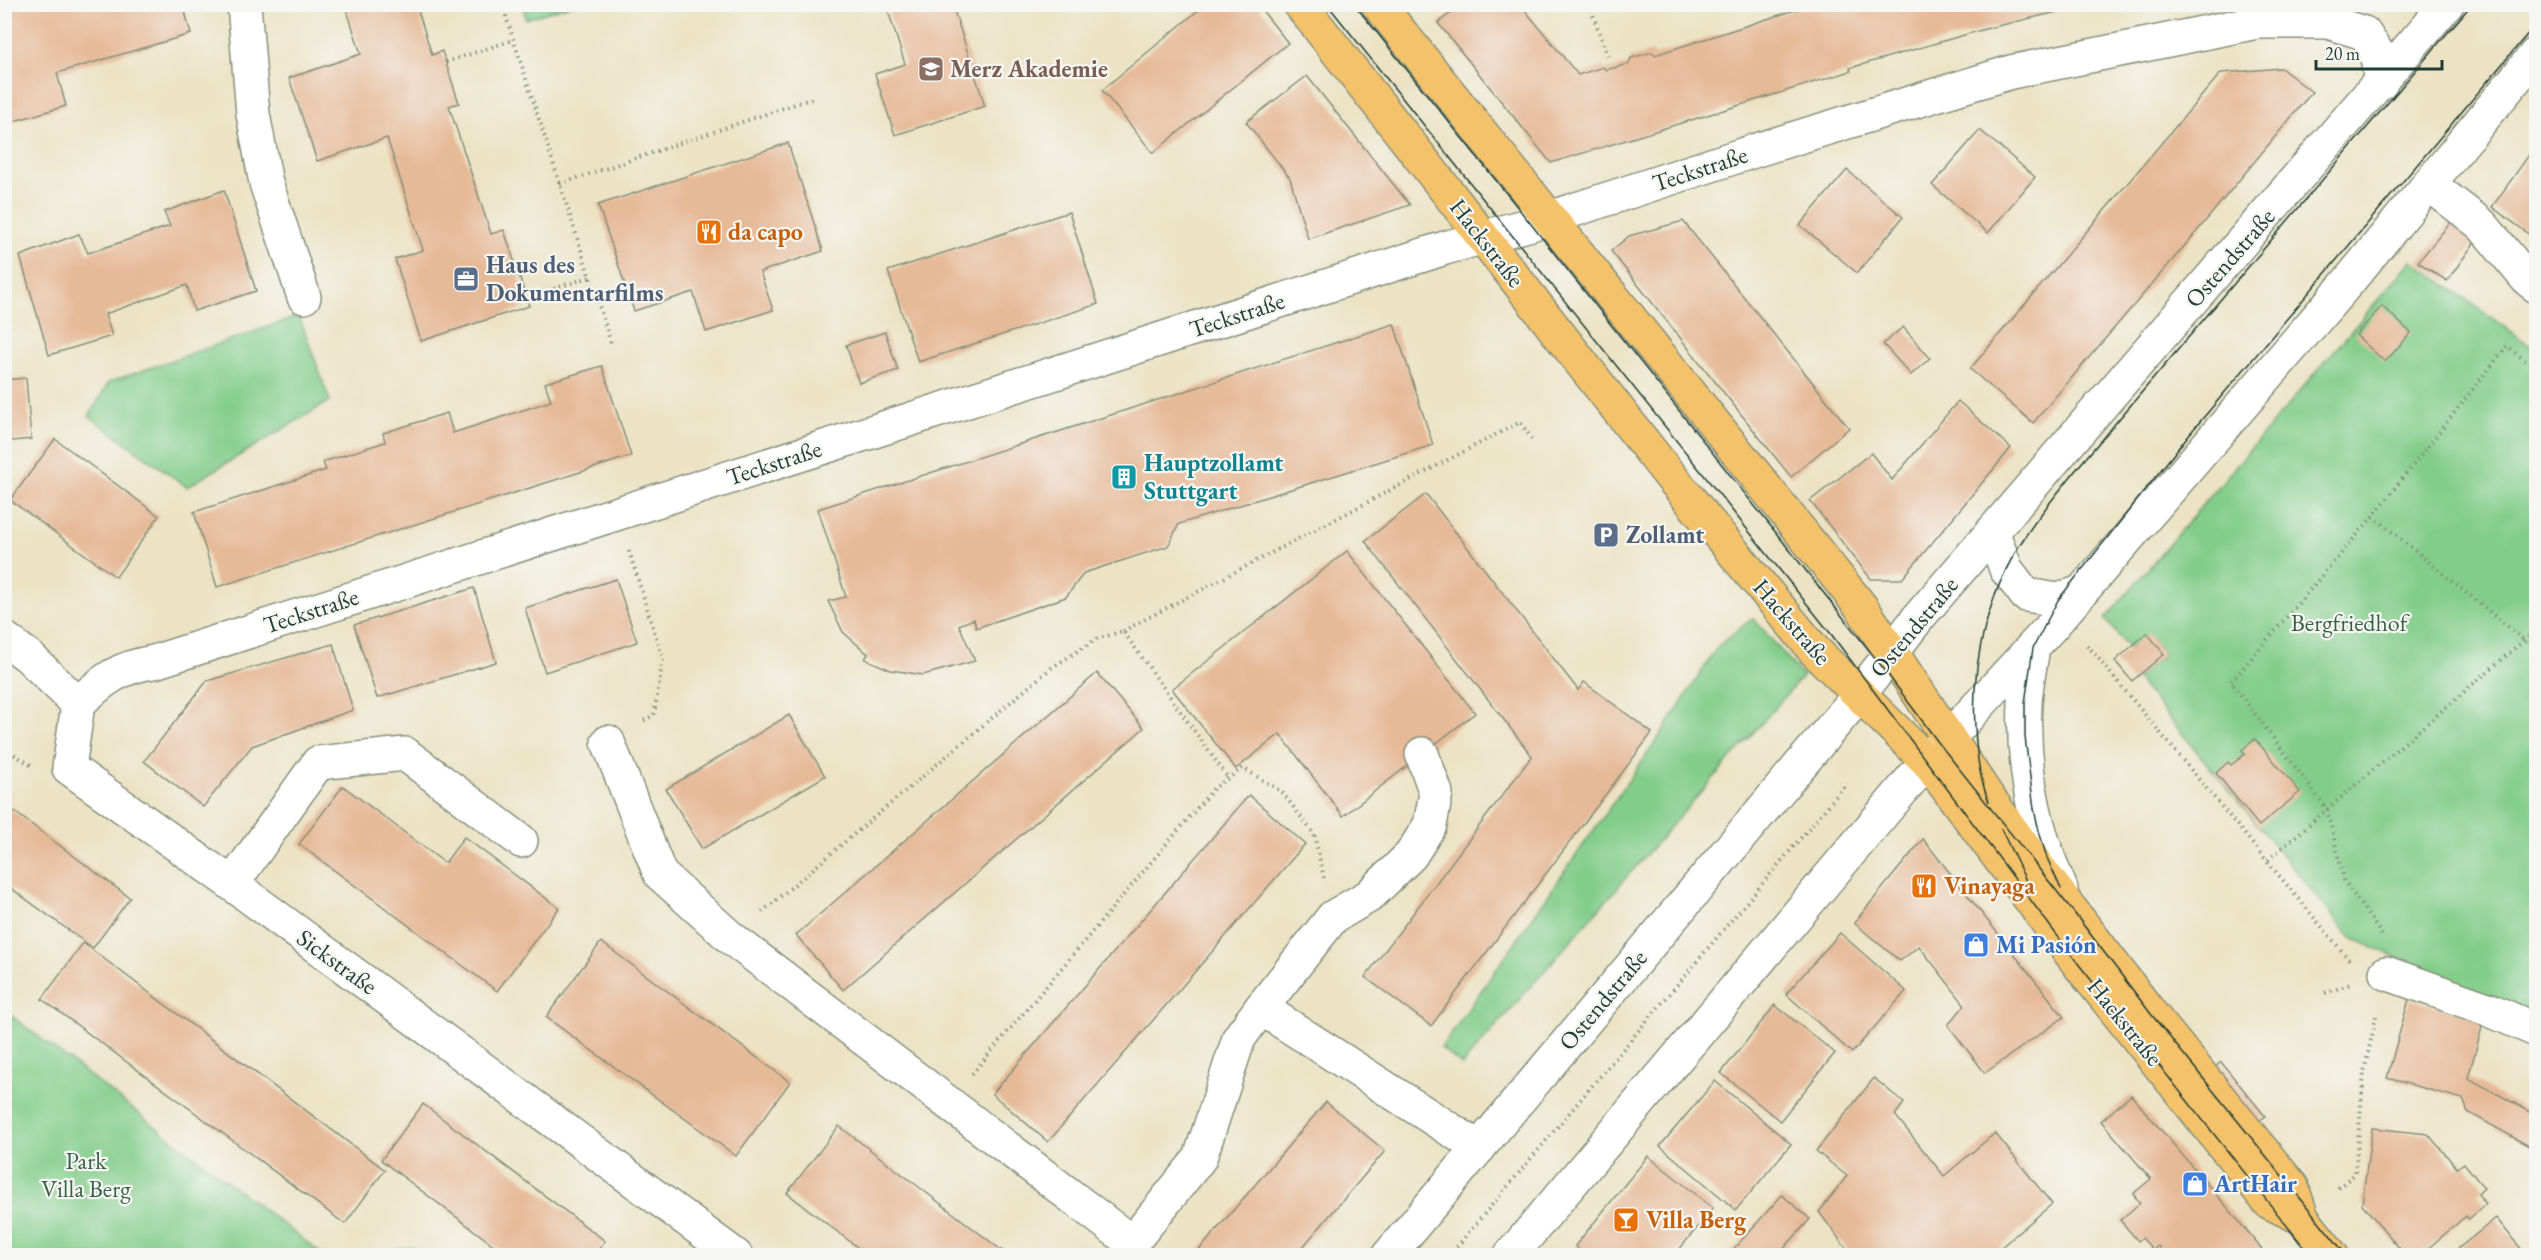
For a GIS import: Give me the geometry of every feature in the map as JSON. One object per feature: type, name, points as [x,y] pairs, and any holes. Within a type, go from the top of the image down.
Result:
[{"type":"main road","name":"Hackstraße","points":[[1300,4],[1674,481],[1814,650],[1927,761],[2080,966],[2269,1202],[2302,1218]]},
{"type":"main road","name":"Hackstraße","points":[[1378,4],[1862,608],[1987,796],[2151,1014],[2292,1187],[2302,1218],[2332,1256]]},
{"type":"street","points":[[244,4],[253,114],[266,183],[304,297]]},
{"type":"street","name":"Ostendstraße","points":[[1388,1256],[1859,695],[1892,651],[2447,4]]},
{"type":"street","name":"Teckstraße","points":[[78,704],[105,678],[134,665],[154,662],[1445,248],[1484,239],[1763,148],[2011,72],[2256,14],[2328,22],[2364,33],[2376,51],[2380,84]]},
{"type":"street","points":[[1510,1256],[1927,761],[2033,648],[2348,282],[2536,54]]},
{"type":"street","points":[[2429,184],[2481,225],[2536,286]]},
{"type":"street","points":[[1994,533],[2006,569],[2026,596],[2071,603]]},
{"type":"street","points":[[7,644],[78,704]]},
{"type":"street","points":[[2033,648],[2025,703],[2026,758],[2034,809],[2047,858],[2075,914]]},
{"type":"street","name":"Sickstraße","points":[[78,704],[69,768],[232,884],[732,1254]]},
{"type":"street","points":[[608,742],[660,874],[731,938],[1126,1238],[1139,1234],[1200,1158],[1239,1038],[1261,1008],[1333,917],[1369,896],[1411,855],[1430,825],[1436,793],[1422,754]]},
{"type":"street","points":[[232,884],[318,763],[405,754],[521,841]]},
{"type":"street","points":[[2386,973],[2490,1010],[2536,1030]]},
{"type":"street","points":[[1261,1008],[1479,1148]]},
{"type":"path","points":[[502,4],[612,346]]},
{"type":"path","points":[[1589,4],[1609,59]]},
{"type":"path","points":[[446,62],[513,40]]},
{"type":"path","points":[[560,184],[813,98]]},
{"type":"path","points":[[531,296],[590,277]]},
{"type":"path","points":[[2344,880],[2327,809],[2231,682],[2373,516],[2507,346],[2536,369]]},
{"type":"path","points":[[731,938],[1051,668],[1097,639],[1123,631],[1520,422],[1532,439]]},
{"type":"path","points":[[608,742],[654,715],[663,658],[617,513]]},
{"type":"path","points":[[2373,516],[2536,650]]},
{"type":"path","points":[[2071,603],[2268,860],[2349,961],[2386,973]]},
{"type":"path","points":[[2268,860],[2536,630]]},
{"type":"path","points":[[1123,631],[1228,778]]},
{"type":"path","points":[[947,1103],[1214,788],[1243,768],[1282,792],[1314,834],[1333,917]]},
{"type":"path","points":[[1449,1256],[1847,783]]},
{"type":"path","points":[[2338,1188],[2355,1174],[2368,1051]]},
{"type":"green space","points":[[522,4],[571,4],[571,5],[526,19]]},
{"type":"green space","name":"Bergfriedhof","points":[[2412,260],[2536,350],[2536,1017],[2351,938],[2136,678],[2164,654],[2147,634],[2129,649],[2105,619]]},
{"type":"green space","points":[[299,316],[330,401],[187,487],[89,416],[109,382]]},
{"type":"green space","points":[[1753,618],[1803,676],[1462,1065],[1441,1048],[1664,730],[1718,646]]},
{"type":"green space","name":"Park Villa Berg","points":[[5,1011],[323,1255],[5,1255]]},
{"type":"green space","points":[[410,1247],[432,1255],[372,1255]]},
{"type":"building","points":[[4,4],[183,4],[191,34],[57,73],[66,106],[4,124]]},
{"type":"building","points":[[345,4],[416,4],[432,55],[442,51],[459,103],[449,106],[491,234],[504,230],[529,306],[421,341],[395,259],[423,250],[387,138],[317,161],[289,78],[361,54]]},
{"type":"building","name":"Merz Akademie","points":[[886,4],[952,4],[985,106],[895,135],[875,74],[905,64]]},
{"type":"building","points":[[1206,4],[1257,4],[1288,43],[1153,153],[1102,90]]},
{"type":"building","points":[[1462,4],[1520,4],[1578,75],[1603,67],[1606,70],[1629,64],[1631,58],[1652,52],[1655,55],[1814,4],[2086,5],[1985,29],[1850,68],[1851,71],[1551,163],[1438,23]]},
{"type":"building","points":[[2281,68],[2312,92],[2193,236],[2033,423],[1970,369],[2221,73]]},
{"type":"building","points":[[1307,76],[1410,205],[1308,239],[1290,178],[1246,122]]},
{"type":"building","points":[[1980,130],[2035,177],[1988,233],[1932,185]]},
{"type":"building","points":[[788,143],[823,251],[760,272],[773,310],[706,332],[693,292],[634,311],[598,205]]},
{"type":"building","points":[[2536,145],[2536,239],[2492,207]]},
{"type":"building","points":[[1847,170],[1903,217],[1857,273],[1800,225]]},
{"type":"building","points":[[224,190],[256,291],[194,311],[187,285],[105,314],[112,336],[49,355],[20,256],[79,234],[88,253],[170,226],[164,212]]},
{"type":"building","points":[[1069,212],[1098,304],[918,362],[888,271]]},
{"type":"building","points":[[1683,221],[1849,428],[1791,477],[1611,251],[1629,236]]},
{"type":"building","points":[[2451,222],[2477,239],[2447,281],[2418,262]]},
{"type":"building","points":[[2382,306],[2411,333],[2385,362],[2356,335]]},
{"type":"building","name":"Hauptzollamt Stuttgart","points":[[1394,324],[1433,445],[1179,524],[1168,546],[1084,573],[1066,597],[976,628],[974,619],[959,625],[975,661],[923,675],[891,670],[865,659],[868,654],[843,632],[828,601],[846,597],[818,509]]},
{"type":"building","points":[[1903,327],[1930,358],[1911,375],[1883,344]]},
{"type":"building","points":[[885,332],[898,370],[859,383],[846,345]]},
{"type":"building","points":[[602,366],[631,456],[217,587],[194,512],[326,470],[323,462],[385,442],[383,433],[447,413],[453,433],[551,401],[545,383]]},
{"type":"building","points":[[26,378],[31,439],[4,442],[4,380]]},
{"type":"building","points":[[1958,401],[2011,448],[1902,579],[1871,579],[1810,501],[1871,453],[1892,480]]},
{"type":"building","points":[[55,439],[159,516],[116,577],[10,500]]},
{"type":"building","points":[[1426,494],[1578,690],[1584,682],[1652,733],[1431,1026],[1365,977],[1532,756],[1365,541]]},
{"type":"building","points":[[1347,551],[1475,713],[1343,816],[1280,734],[1236,769],[1172,689]]},
{"type":"building","points":[[616,579],[637,642],[545,672],[525,608]]},
{"type":"building","points":[[474,588],[496,662],[377,698],[354,625]]},
{"type":"building","points":[[2147,633],[2164,654],[2132,681],[2115,661]]},
{"type":"building","points":[[333,644],[353,710],[252,746],[203,807],[144,761],[207,681]]},
{"type":"building","points":[[1097,673],[1144,728],[843,990],[796,935]]},
{"type":"building","points":[[789,715],[825,776],[702,849],[666,789]]},
{"type":"building","points":[[2255,739],[2300,792],[2259,826],[2216,773],[2228,762],[2231,765],[2245,754],[2242,750]]},
{"type":"building","points":[[343,786],[445,863],[464,837],[559,908],[497,991],[299,844]]},
{"type":"building","points":[[1249,795],[1305,844],[1048,1142],[992,1094]]},
{"type":"building","points":[[4,804],[130,898],[93,948],[4,883]]},
{"type":"building","points":[[1923,839],[2064,1017],[1985,1073],[1948,1025],[1965,1005],[1919,946],[1900,961],[1854,923]]},
{"type":"building","points":[[1840,933],[1906,991],[1852,1053],[1786,994]]},
{"type":"building","points":[[601,942],[790,1082],[736,1156],[546,1017]]},
{"type":"building","points":[[83,943],[385,1170],[345,1224],[42,999]]},
{"type":"building","points":[[2409,999],[2484,1020],[2468,1078],[2536,1115],[2536,1150],[2468,1112],[2463,1099],[2387,1078]]},
{"type":"building","points":[[1775,1005],[1835,1053],[1780,1121],[1721,1073]]},
{"type":"building","points":[[2221,1062],[2265,1116],[2256,1124],[2212,1070]]},
{"type":"building","points":[[1874,1078],[1904,1103],[1895,1115],[1944,1176],[1995,1133],[2052,1204],[2000,1248],[2006,1256],[1852,1256],[1819,1212],[1847,1176],[1816,1151]]},
{"type":"building","points":[[1715,1081],[1791,1144],[1736,1210],[1660,1146]]},
{"type":"building","points":[[2131,1095],[2227,1207],[2263,1251],[2263,1256],[2166,1256],[2158,1246],[2153,1250],[2142,1238],[2138,1241],[2120,1220],[2140,1203],[2133,1194],[2151,1179],[2101,1121]]},
{"type":"building","points":[[1326,1102],[1385,1151],[1295,1256],[1194,1256]]},
{"type":"building","points":[[423,1104],[605,1241],[593,1256],[508,1256],[381,1160]]},
{"type":"building","points":[[839,1126],[1009,1256],[869,1256],[787,1193]]},
{"type":"building","points":[[2372,1128],[2428,1134],[2457,1168],[2464,1163],[2484,1188],[2478,1194],[2486,1204],[2469,1219],[2466,1216],[2419,1256],[2406,1256],[2362,1204]]},
{"type":"building","points":[[1648,1156],[1713,1208],[1674,1256],[1586,1256],[1575,1246]]},
{"type":"building","points":[[1782,1195],[1810,1219],[1780,1253],[1784,1256],[1732,1256],[1730,1253]]},
{"type":"building","points":[[2496,1218],[2527,1256],[2449,1256]]},
{"type":"tram line","points":[[1327,4],[1831,634],[2080,966],[2311,1256]]},
{"type":"tram line","points":[[1354,4],[1880,664],[1941,746],[2075,914],[2151,1014],[2347,1256]]},
{"type":"tram line","points":[[1989,802],[1980,774],[1976,745],[1976,676],[1985,626],[2013,556],[2038,517],[2079,466],[2472,4]]},
{"type":"tram line","points":[[2061,889],[2047,858],[2039,831],[2025,737],[2025,703],[2033,648],[2058,600],[2187,437],[2536,24]]},
{"type":"tram line","points":[[2001,829],[2030,889]]},
{"type":"place","name":"Merz Akademie","points":[[931,69]]},
{"type":"place","name":"da capo","points":[[709,232]]},
{"type":"place","name":"Haus des Dokumentarfilms","points":[[466,279]]},
{"type":"place","name":"Hauptzollamt Stuttgart","points":[[1124,477]]},
{"type":"place","name":"Zollamt","points":[[1606,535]]},
{"type":"place","name":"Vinayaga","points":[[1924,886]]},
{"type":"place","name":"Mi Pasión","points":[[1976,945]]},
{"type":"place","name":"ArtHair","points":[[2195,1184]]},
{"type":"place","name":"Villa Berg","points":[[1626,1220]]}]
